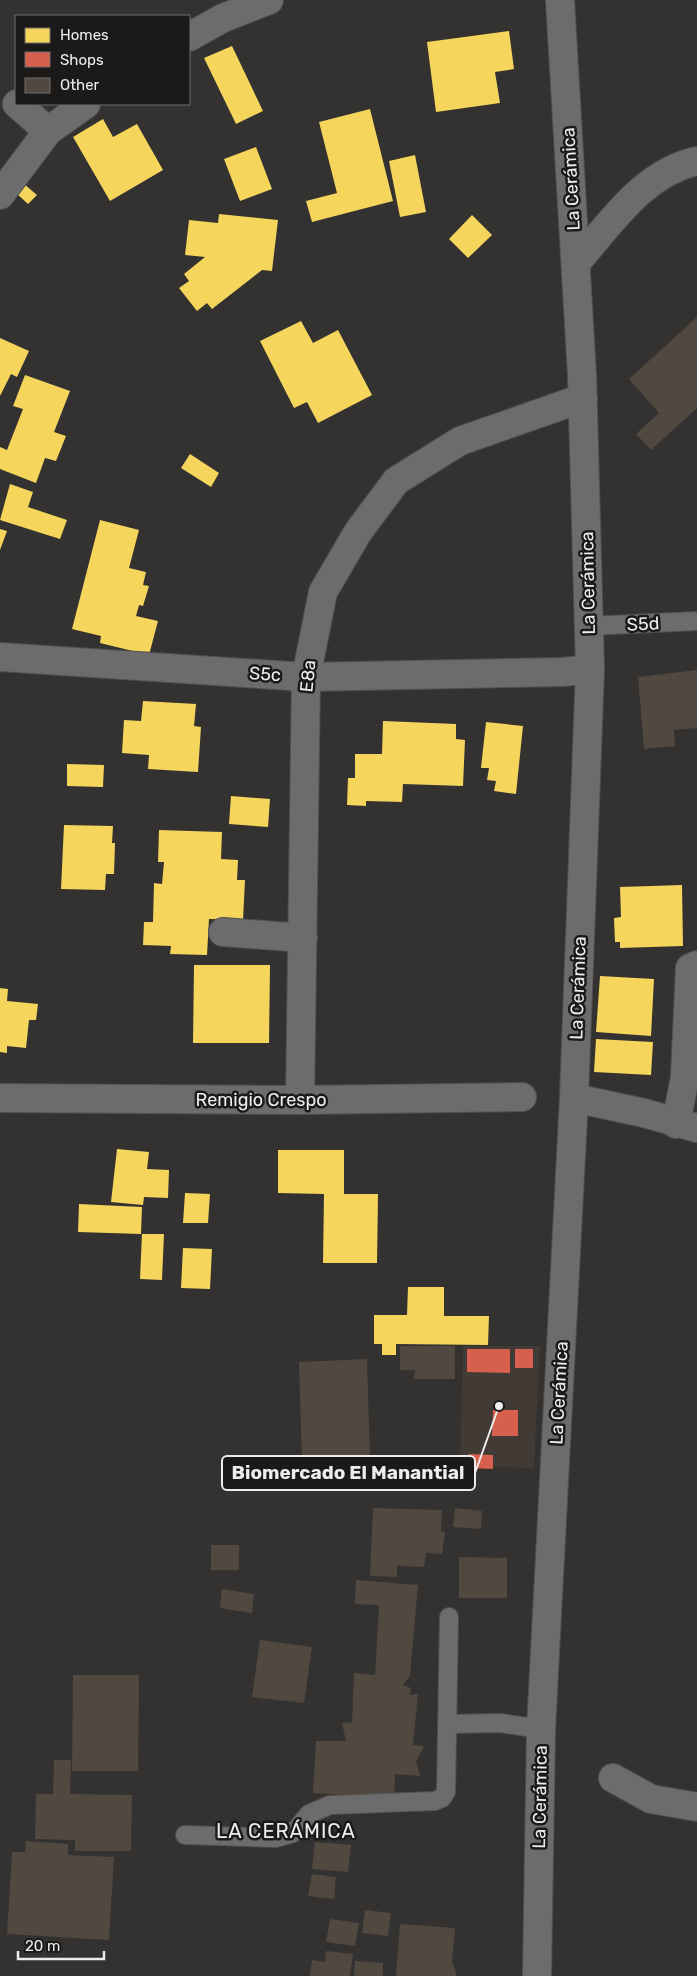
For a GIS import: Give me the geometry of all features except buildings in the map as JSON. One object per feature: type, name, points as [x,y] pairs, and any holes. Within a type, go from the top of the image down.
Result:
[{"type":"street","points":[[190,36],[223,18],[270,0]]},
{"type":"street","name":"La Cerámica","points":[[537,1976],[541,1729],[574,1098],[590,669],[583,398],[560,0]]},
{"type":"street","points":[[0,89],[15,103]]},
{"type":"street","points":[[17,105],[48,132]]},
{"type":"street","points":[[0,195],[48,132],[85,105]]},
{"type":"street","points":[[576,263],[646,186],[670,170],[697,161]]},
{"type":"street","name":"E8a","points":[[300,1100],[306,677],[323,592],[358,532],[396,481],[460,440],[583,398]]},
{"type":"street","name":"S5c","points":[[0,657],[306,677],[563,672],[590,669]]},
{"type":"street","points":[[223,932],[302,938]]},
{"type":"street","points":[[574,1098],[644,1113],[687,1126],[685,1077],[693,1011],[690,968],[697,965]]},
{"type":"street","name":"Remigio Crespo","points":[[0,1098],[300,1100],[522,1097]]},
{"type":"street","points":[[613,1778],[651,1799],[697,1807]]},
{"type":"lane","name":"S5d","points":[[589,626],[697,621]]},
{"type":"lane","points":[[185,1835],[276,1838],[293,1833],[309,1814],[330,1805],[434,1801],[442,1798],[446,1792],[449,1617]]},
{"type":"lane","points":[[447,1724],[500,1723],[541,1729]]},
{"type":"shaded area","points":[[463,1346],[540,1346],[534,1468],[460,1466]]},
{"type":"place","name":"Biomercado El Manantial","points":[[499,1406]]},
{"type":"district","name":"LA CERÁMICA","points":[[286,1831]]}]
